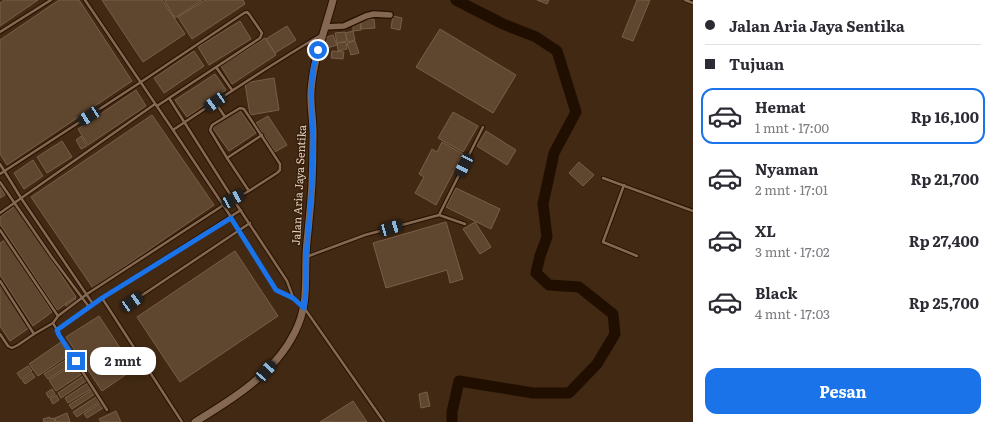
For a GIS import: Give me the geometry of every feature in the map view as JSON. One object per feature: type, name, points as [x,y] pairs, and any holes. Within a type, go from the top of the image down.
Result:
[{"type":"street","name":"Jalan Aria Jaya Sentika","points":[[195,422],[244,389],[266,371],[287,346],[298,325],[304,308],[306,290],[306,257],[312,186],[313,140],[311,92],[313,69],[333,1]]},
{"type":"street","points":[[325,30],[344,26],[374,14],[390,15]]},
{"type":"lane","points":[[0,32],[51,0]]},
{"type":"lane","points":[[85,0],[231,218],[276,290],[293,298],[304,308],[384,422]]},
{"type":"lane","points":[[685,0],[693,3]]},
{"type":"lane","points":[[0,174],[244,13],[249,14],[262,33],[260,38],[156,105],[0,213]]},
{"type":"lane","points":[[173,130],[325,30]]},
{"type":"lane","points":[[216,67],[232,90]]},
{"type":"lane","points":[[169,98],[287,281],[293,298]]},
{"type":"lane","points":[[215,102],[225,117]]},
{"type":"lane","points":[[0,334],[8,346],[12,348],[18,346],[34,334],[53,323],[58,316],[87,294],[222,206],[233,199],[249,190],[277,173],[280,170],[280,164],[244,109],[240,108],[212,125],[210,130],[249,190]]},
{"type":"lane","points":[[439,215],[483,127]]},
{"type":"lane","points":[[227,158],[262,135]]},
{"type":"lane","points":[[0,164],[21,198],[93,304]]},
{"type":"lane","points":[[604,178],[693,211]]},
{"type":"lane","points":[[0,182],[51,256],[89,307]]},
{"type":"lane","points":[[624,185],[603,242],[637,256]]},
{"type":"lane","points":[[57,330],[102,298],[231,218],[241,210]]},
{"type":"lane","points":[[306,257],[365,235],[439,215],[465,224]]},
{"type":"lane","points":[[132,302],[250,223]]},
{"type":"lane","points":[[0,230],[58,316]]},
{"type":"lane","points":[[0,281],[34,334]]},
{"type":"lane","points":[[102,298],[182,422]]},
{"type":"lane","points":[[53,323],[107,410]]},
{"type":"building","points":[[4,0],[38,0],[0,26],[0,3]]},
{"type":"building","points":[[59,0],[79,0],[132,81],[7,165],[0,154],[0,40]]},
{"type":"building","points":[[102,0],[162,0],[185,34],[143,62]]},
{"type":"building","points":[[164,0],[202,0],[175,18]]},
{"type":"building","points":[[205,0],[243,0],[245,4],[192,39],[178,17]]},
{"type":"building","points":[[537,0],[549,0],[547,4]]},
{"type":"building","points":[[637,0],[650,0],[633,41],[622,37]]},
{"type":"building","points":[[393,16],[402,18],[400,30],[391,28]]},
{"type":"building","points":[[374,19],[375,28],[361,29],[361,20]]},
{"type":"building","points":[[240,21],[251,39],[209,65],[198,47]]},
{"type":"building","points":[[353,23],[360,23],[361,30],[353,31]]},
{"type":"building","points":[[287,26],[296,40],[275,53],[266,39]]},
{"type":"building","points":[[440,29],[516,75],[493,113],[416,67]]},
{"type":"building","points":[[353,31],[355,40],[348,42],[345,33]]},
{"type":"building","points":[[345,32],[347,41],[337,43],[335,33]]},
{"type":"building","points":[[333,35],[337,45],[327,48],[324,38]]},
{"type":"building","points":[[265,38],[276,55],[232,84],[221,66]]},
{"type":"building","points":[[355,41],[359,53],[351,55],[347,43]]},
{"type":"building","points":[[346,42],[347,49],[338,51],[337,43]]},
{"type":"building","points":[[194,51],[204,66],[164,93],[154,78]]},
{"type":"building","points":[[332,51],[344,52],[343,59],[331,58]]},
{"type":"building","points":[[215,74],[226,90],[187,117],[175,100]]},
{"type":"building","points":[[274,78],[279,110],[250,115],[245,83]]},
{"type":"building","points":[[136,90],[146,106],[88,145],[78,129]]},
{"type":"building","points":[[239,109],[256,133],[229,151],[212,127]]},
{"type":"building","points":[[453,112],[478,126],[463,152],[438,138]]},
{"type":"building","points":[[152,115],[214,205],[93,288],[31,197]]},
{"type":"building","points":[[268,116],[287,145],[275,152],[256,123]]},
{"type":"building","points":[[486,131],[516,150],[507,165],[477,146]]},
{"type":"building","points":[[81,136],[87,146],[81,149],[76,140]]},
{"type":"building","points":[[62,141],[72,157],[47,173],[37,157]]},
{"type":"building","points":[[442,142],[463,154],[436,205],[415,193],[424,177],[419,174],[432,149],[437,152]]},
{"type":"building","points":[[33,160],[43,176],[24,189],[14,173]]},
{"type":"building","points":[[579,162],[594,175],[583,186],[569,173]]},
{"type":"building","points":[[0,186],[5,195],[0,198]]},
{"type":"building","points":[[456,188],[500,209],[491,229],[446,207]]},
{"type":"building","points":[[15,206],[76,297],[57,310],[0,224],[0,217]]},
{"type":"building","points":[[446,222],[463,279],[450,283],[447,270],[386,288],[373,243]]},
{"type":"building","points":[[475,222],[491,247],[480,254],[463,229]]},
{"type":"building","points":[[5,240],[52,312],[33,326],[0,275],[0,243]]},
{"type":"building","points":[[235,251],[278,316],[180,382],[137,317]]},
{"type":"building","points":[[0,284],[29,328],[10,341],[0,326]]},
{"type":"building","points":[[75,298],[77,300],[67,307],[65,304]]},
{"type":"building","points":[[99,316],[134,369],[102,391],[66,337]]},
{"type":"building","points":[[61,342],[69,355],[38,376],[29,364]]},
{"type":"building","points":[[70,357],[74,362],[48,379],[44,374]]},
{"type":"building","points":[[75,363],[82,374],[56,391],[49,380]]},
{"type":"building","points":[[28,366],[32,371],[21,379],[17,373]]},
{"type":"building","points":[[32,373],[35,377],[25,384],[22,380]]},
{"type":"building","points":[[83,376],[86,381],[61,398],[58,393]]},
{"type":"building","points":[[88,383],[91,389],[68,403],[65,398]]},
{"type":"building","points":[[52,389],[55,394],[49,398],[46,393]]},
{"type":"building","points":[[92,390],[95,394],[72,409],[69,405]]},
{"type":"building","points":[[427,392],[430,406],[421,408],[419,394]]},
{"type":"building","points":[[56,395],[59,400],[53,404],[50,399]]},
{"type":"building","points":[[96,397],[99,402],[77,417],[73,412]]},
{"type":"building","points":[[353,401],[367,422],[320,422]]},
{"type":"building","points":[[100,403],[103,408],[87,418],[84,414]]},
{"type":"building","points":[[116,411],[121,422],[101,422],[99,419]]},
{"type":"building","points":[[67,413],[70,422],[56,422],[55,418]]},
{"type":"building","points":[[50,417],[50,419],[54,418],[55,422],[44,422],[43,419]]},
{"type":"waterway","points":[[452,422],[452,412],[459,381],[533,393],[569,393],[597,364],[615,334],[613,314],[579,287],[549,285],[536,273],[547,237],[543,204],[554,153],[576,112],[557,51],[536,37],[503,24],[456,0]]},
{"type":"route","points":[[76,361],[57,330],[102,298],[231,218],[276,290],[293,298],[304,308],[306,290],[306,257],[312,186],[313,131],[311,92],[313,69],[318,50]]}]
